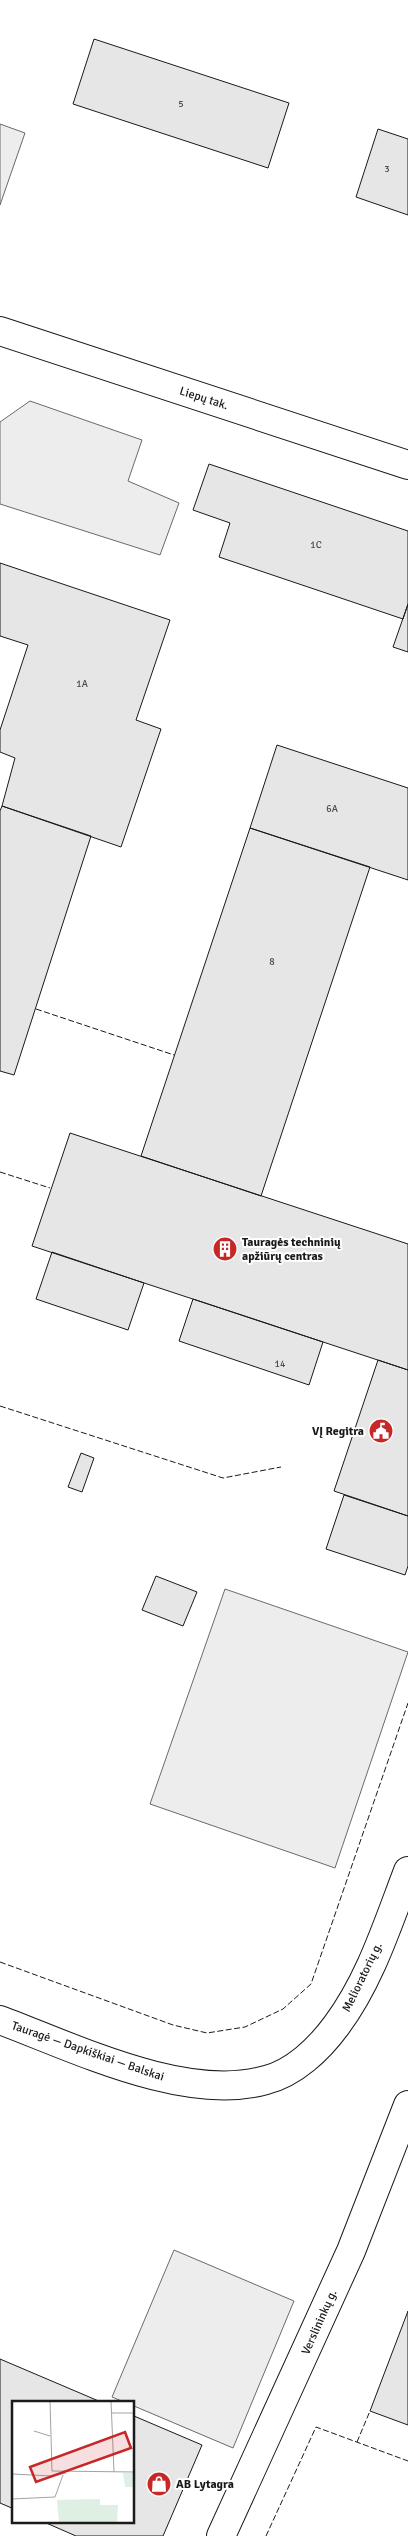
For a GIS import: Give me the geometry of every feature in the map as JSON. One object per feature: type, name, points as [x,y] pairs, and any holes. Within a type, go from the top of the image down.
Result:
[{"type":"street","name":"Liepų tak.","points":[[0,331],[408,465]]},
{"type":"street","name":"Melioratorių g.","points":[[206,2085],[245,2085],[268,2080],[301,2062],[323,2043],[349,2006],[364,1978],[408,1871]]},
{"type":"street","name":"Tauragė — Dapkiškiai — Balskai","points":[[0,2020],[119,2064],[170,2079],[206,2085]]},
{"type":"street","name":"Verslininkų g.","points":[[221,2536],[351,2251],[408,2105]]},
{"type":"shaded area","points":[[0,124],[25,133],[0,205]]},
{"type":"shaded area","points":[[30,401],[142,440],[128,481],[179,503],[160,555],[0,504],[0,422]]},
{"type":"shaded area","points":[[225,1589],[408,1652],[335,1868],[150,1804]]},
{"type":"shaded area","points":[[174,2250],[294,2301],[233,2448],[135,2406],[135,2401],[122,2401],[112,2397]]},
{"type":"building","points":[[94,39],[289,103],[268,168],[73,104]]},
{"type":"building","points":[[378,129],[408,139],[408,215],[356,197]]},
{"type":"building","points":[[209,464],[408,531],[408,604],[403,619],[219,557],[230,523],[193,510]]},
{"type":"building","points":[[0,563],[170,620],[136,720],[161,729],[121,847],[2,806],[15,758],[0,752],[0,730],[28,645],[0,636]]},
{"type":"building","points":[[408,604],[408,652],[393,647]]},
{"type":"building","points":[[277,745],[408,788],[408,880],[250,828]]},
{"type":"building","points":[[2,806],[91,836],[14,1075],[0,1071],[0,811]]},
{"type":"building","points":[[250,828],[370,867],[261,1196],[141,1156]]},
{"type":"building","name":"Tauragės techninių apžiūrų centras","points":[[70,1133],[408,1244],[408,1370],[32,1246]]},
{"type":"building","points":[[52,1252],[144,1283],[128,1330],[36,1299]]},
{"type":"building","points":[[193,1299],[323,1342],[309,1385],[179,1341]]},
{"type":"building","name":"VĮ Regitra","points":[[378,1360],[408,1370],[408,1516],[334,1491]]},
{"type":"building","points":[[81,1453],[94,1458],[82,1492],[68,1487]]},
{"type":"building","points":[[344,1495],[408,1516],[408,1566],[405,1575],[326,1549]]},
{"type":"building","points":[[156,1576],[197,1592],[183,1626],[142,1610]]},
{"type":"building","points":[[408,2311],[408,2425],[370,2411]]},
{"type":"building","points":[[0,2359],[99,2401],[12,2401],[12,2508],[0,2503]]},
{"type":"building","name":"AB Lytagra","points":[[135,2416],[202,2445],[163,2536],[76,2536],[49,2524],[135,2524]]},
{"type":"fence","points":[[36,1009],[174,1055]]},
{"type":"fence","points":[[0,1172],[50,1188]]},
{"type":"fence","points":[[0,1406],[223,1478],[281,1467]]},
{"type":"fence","points":[[0,1962],[173,2025],[207,2033],[245,2027],[283,2009],[311,1984],[408,1703]]},
{"type":"fence","points":[[357,2442],[370,2411]]},
{"type":"fence","points":[[266,2536],[316,2427],[408,2461]]},
{"type":"place","name":"Tauragės techninių apžiūrų centras","points":[[225,1249]]},
{"type":"place","name":"VĮ Regitra","points":[[381,1431]]},
{"type":"place","name":"AB Lytagra","points":[[159,2484]]}]
